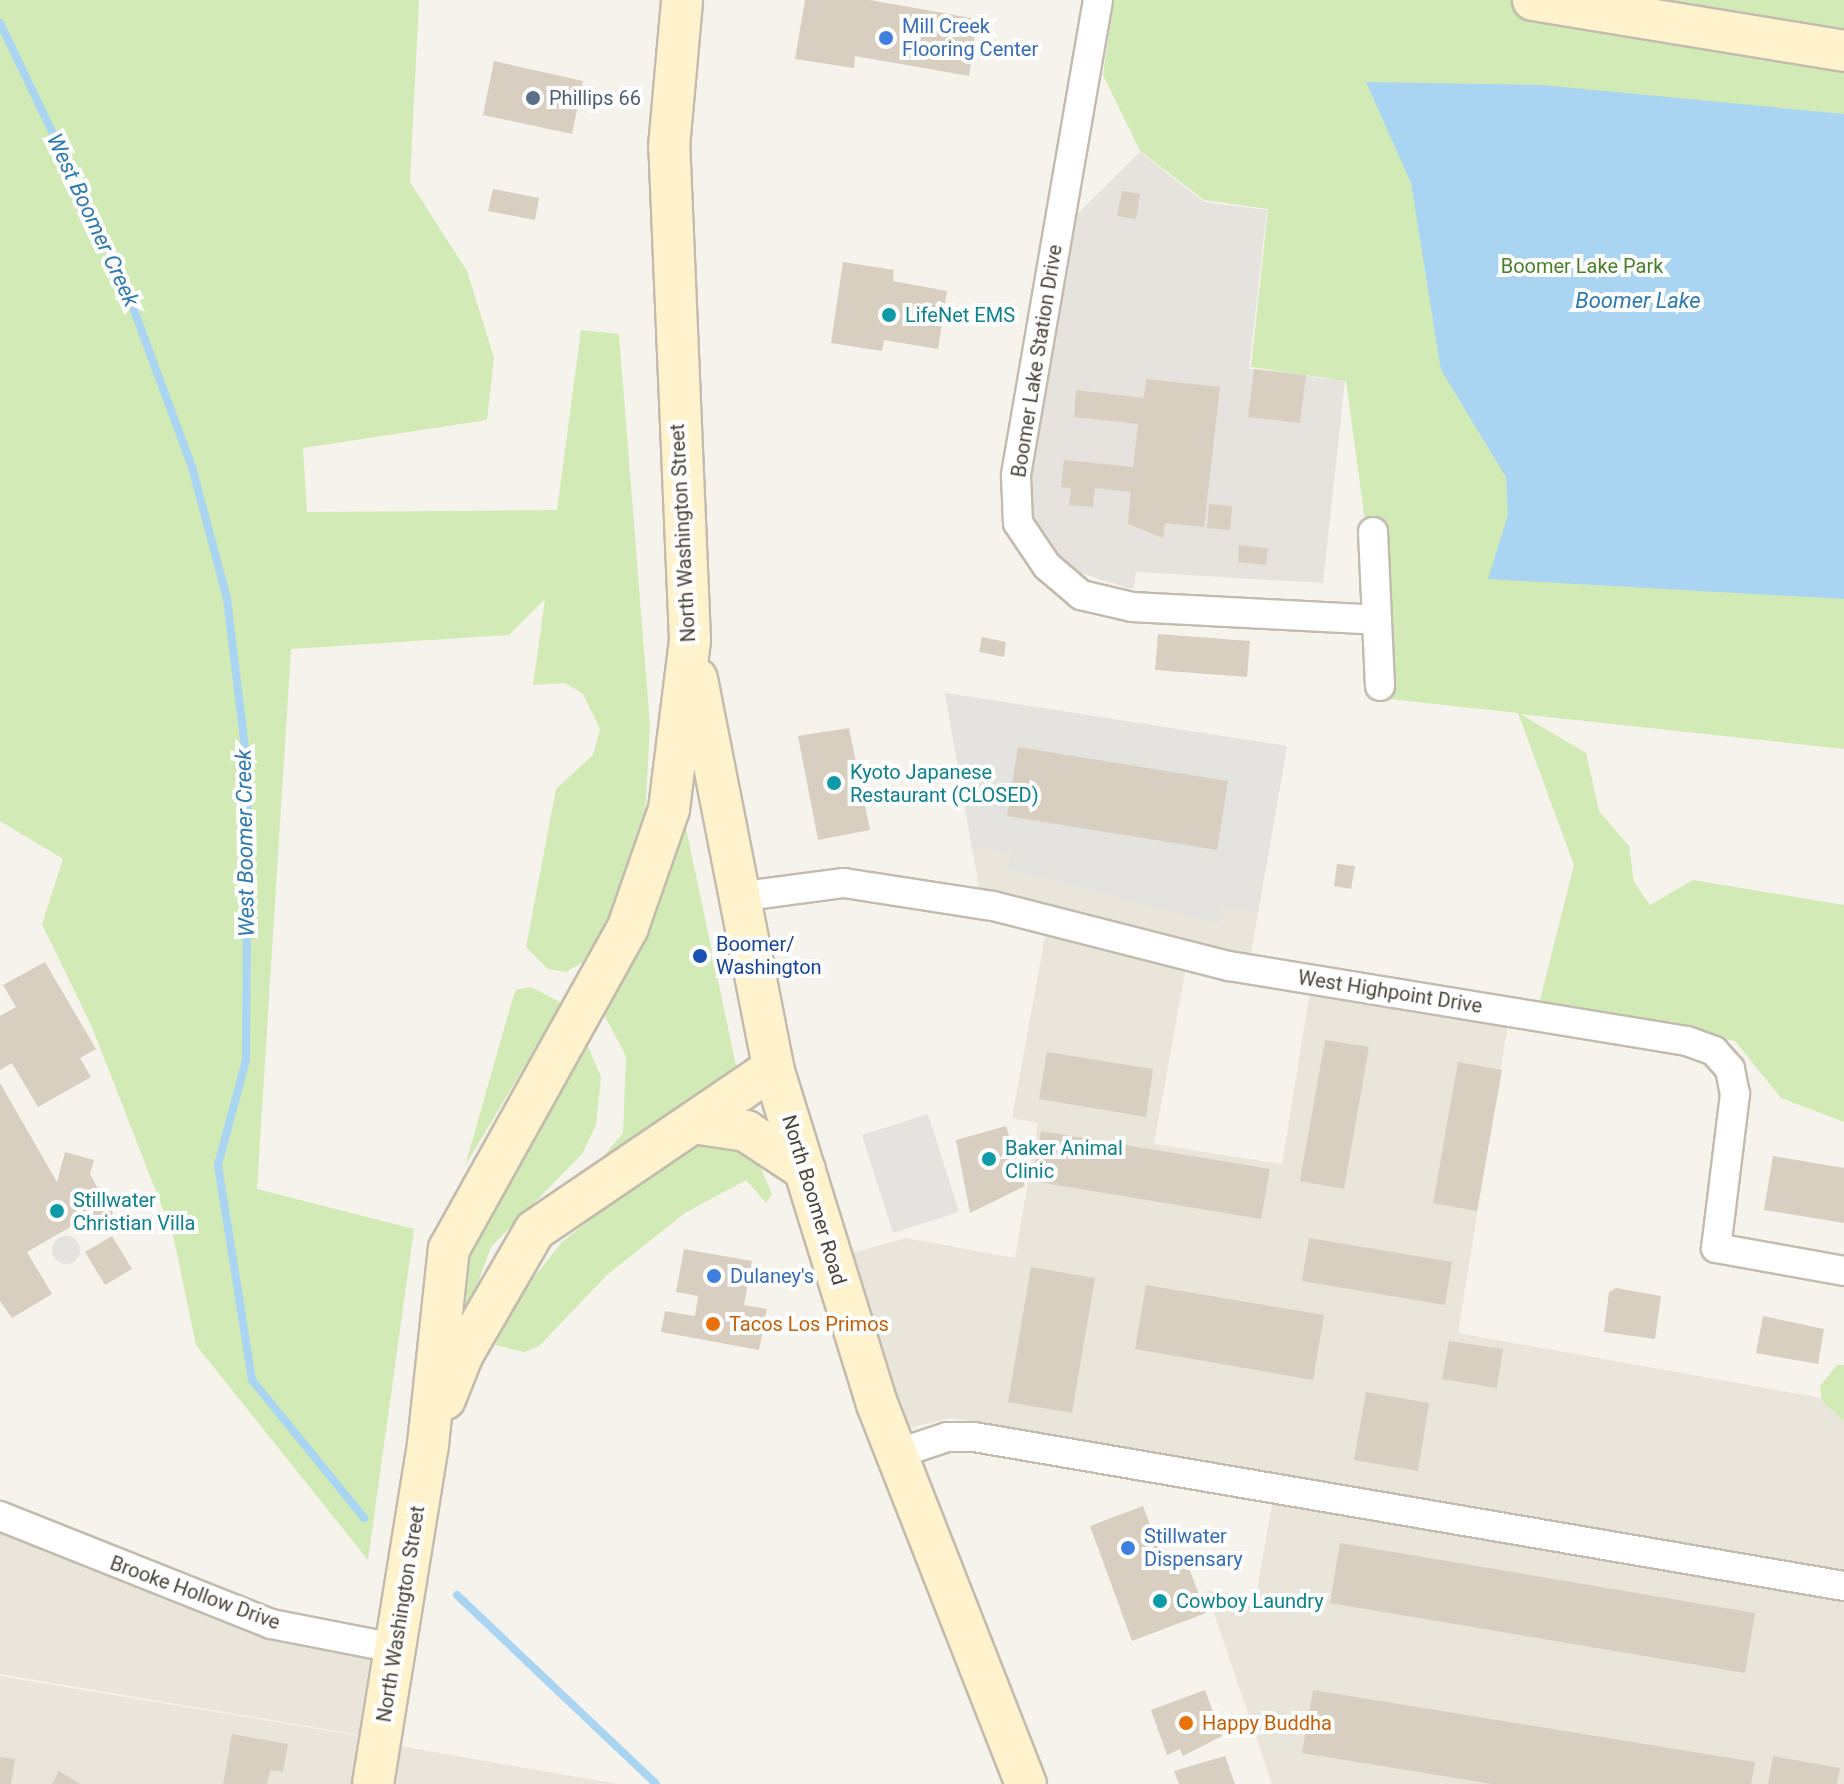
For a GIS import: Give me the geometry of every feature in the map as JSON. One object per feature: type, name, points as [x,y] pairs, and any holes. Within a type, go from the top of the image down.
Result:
[{"type":"main road","name":"North Washington Street","points":[[373,1784],[428,1444],[449,1249],[628,927],[669,809],[690,640],[669,147],[682,0]]},
{"type":"main road","points":[[1533,0],[1844,51]]},
{"type":"main road","name":"North Boomer Road","points":[[690,640],[737,897],[773,1068],[896,1454],[1026,1784]]},
{"type":"main road","name":"North Washington Street","points":[[428,1444],[463,1354],[535,1230],[773,1068]]},
{"type":"main road","points":[[693,1123],[746,1131],[805,1170]]},
{"type":"street","name":"Boomer Lake Station Drive","points":[[1098,0],[1016,476],[1018,523],[1047,566],[1081,595],[1132,607],[1377,620]]},
{"type":"street","points":[[1373,532],[1380,686]]},
{"type":"street","name":"West Highpoint Drive","points":[[737,897],[844,883],[993,906],[1229,966],[1687,1041],[1714,1051],[1730,1069],[1735,1094],[1716,1248],[1844,1271]]},
{"type":"street","points":[[896,1454],[947,1437],[974,1437],[1844,1586]]},
{"type":"street","name":"Brooke Hollow Drive","points":[[0,1516],[271,1624],[395,1648]]},
{"type":"shaded area","points":[[1140,152],[1204,202],[1267,210],[1249,369],[1345,381],[1323,583],[1136,572],[1134,588],[1127,588],[1075,571],[1049,552],[1035,527],[1023,489],[1067,224]]},
{"type":"shaded area","points":[[945,693],[1287,746],[1249,965],[1188,956],[1154,1144],[1282,1164],[1312,979],[1510,1012],[1458,1333],[1844,1402],[1844,1784],[1272,1784],[1206,1590],[1256,1597],[1277,1474],[951,1418],[901,1430],[841,1256],[906,1238],[1015,1258],[1038,1123],[1012,1118],[1048,920],[981,900]]},
{"type":"shaded area","points":[[945,693],[1287,746],[1258,913],[1222,908],[1219,924],[1008,869],[1011,853],[972,847]]},
{"type":"shaded area","points":[[928,1114],[959,1212],[893,1233],[862,1135]]},
{"type":"shaded area","points":[[66,1236],[76,1240],[80,1250],[76,1260],[66,1264],[56,1260],[52,1250],[56,1240]]},
{"type":"shaded area","points":[[0,1520],[391,1660],[377,1738],[0,1674]]},
{"type":"shaded area","points":[[0,1676],[377,1739],[369,1784],[0,1784]]},
{"type":"shaded area","points":[[387,1744],[618,1784],[380,1784]]},
{"type":"green space","points":[[0,0],[419,0],[410,182],[467,271],[494,358],[487,420],[303,448],[307,512],[557,510],[581,330],[619,334],[650,726],[645,816],[595,955],[566,972],[548,969],[526,947],[556,789],[593,755],[600,729],[583,694],[565,683],[533,685],[545,599],[509,635],[291,649],[257,1189],[414,1229],[368,1560],[196,1345],[173,1235],[92,1027],[42,924],[63,859],[0,821]]},
{"type":"green space","name":"Boomer Lake Park","points":[[1114,0],[1844,0],[1844,749],[1520,714],[1586,753],[1599,811],[1629,846],[1634,882],[1650,905],[1693,880],[1844,905],[1844,1122],[1781,1098],[1735,1041],[1538,1008],[1574,865],[1518,713],[1389,699],[1346,381],[1251,367],[1268,209],[1204,200],[1140,151],[1103,75]]},
{"type":"green space","points":[[686,828],[736,1066],[609,1163],[603,1157],[623,1133],[626,1056],[601,1009],[649,927],[676,832]]},
{"type":"green space","points":[[531,987],[562,1003],[465,1166],[516,990]]},
{"type":"green space","points":[[584,1037],[601,1077],[596,1125],[582,1154],[491,1247],[459,1334],[450,1339],[475,1223]]},
{"type":"green space","points":[[702,1140],[754,1153],[772,1194],[766,1203],[746,1180],[685,1213],[608,1274],[539,1346],[524,1352],[495,1345],[518,1297],[562,1242],[663,1160]]},
{"type":"green space","points":[[1837,1365],[1844,1365],[1844,1421],[1822,1401],[1820,1386]]},
{"type":"water","name":"Boomer Lake","points":[[1366,82],[1542,85],[1844,114],[1844,599],[1488,579],[1508,515],[1506,477],[1441,370],[1411,183]]},
{"type":"building","name":"Mill Creek Flooring Center","points":[[805,0],[870,0],[977,19],[969,76],[855,56],[854,68],[795,59]]},
{"type":"building","name":"Phillips 66","points":[[494,61],[583,81],[572,134],[483,115]]},
{"type":"building","points":[[493,189],[539,198],[535,220],[488,211]]},
{"type":"building","points":[[1122,191],[1140,194],[1136,219],[1117,216]]},
{"type":"building","name":"LifeNet EMS","points":[[843,262],[894,270],[893,281],[947,291],[938,349],[884,340],[882,351],[831,343]]},
{"type":"building","points":[[1254,369],[1306,375],[1300,423],[1248,417]]},
{"type":"building","points":[[1146,379],[1220,387],[1204,527],[1165,523],[1163,538],[1128,524],[1131,492],[1095,488],[1093,507],[1069,505],[1071,488],[1061,487],[1064,460],[1133,467],[1138,424],[1074,417],[1076,390],[1144,398]]},
{"type":"building","points":[[1209,504],[1232,506],[1230,530],[1207,528]]},
{"type":"building","points":[[1239,545],[1268,548],[1266,565],[1238,562]]},
{"type":"building","points":[[1158,634],[1250,641],[1247,677],[1155,670]]},
{"type":"building","points":[[982,637],[1006,642],[1004,657],[979,652]]},
{"type":"building","name":"Kyoto Japanese Restaurant (CLOSED)","points":[[849,728],[870,830],[818,840],[798,736]]},
{"type":"building","points":[[1018,747],[1228,781],[1217,850],[1007,816]]},
{"type":"building","points":[[1337,864],[1355,866],[1351,889],[1334,886]]},
{"type":"building","points":[[45,962],[96,1049],[80,1058],[91,1077],[38,1107],[12,1063],[0,1070],[0,1016],[16,1007],[3,985]]},
{"type":"building","points":[[1325,1040],[1369,1047],[1344,1189],[1300,1181]]},
{"type":"building","points":[[1047,1052],[1153,1069],[1146,1117],[1039,1099]]},
{"type":"building","points":[[1458,1062],[1502,1070],[1477,1211],[1433,1203]]},
{"type":"building","name":"Stillwater Christian Villa","points":[[0,1083],[57,1182],[65,1152],[94,1160],[90,1174],[102,1196],[116,1200],[108,1229],[79,1222],[27,1252],[52,1294],[12,1318],[0,1301]]},
{"type":"building","name":"Baker Animal Clinic","points":[[1006,1126],[1025,1186],[970,1213],[956,1140]]},
{"type":"building","points":[[1041,1131],[1270,1169],[1261,1219],[1032,1181]]},
{"type":"building","points":[[1773,1156],[1844,1168],[1844,1223],[1764,1210]]},
{"type":"building","points":[[112,1236],[132,1269],[105,1285],[85,1252]]},
{"type":"building","points":[[1309,1238],[1452,1262],[1445,1305],[1302,1281]]},
{"type":"building","points":[[684,1249],[752,1261],[744,1305],[767,1309],[759,1350],[661,1332],[665,1311],[695,1316],[698,1296],[676,1292]]},
{"type":"building","points":[[1031,1267],[1095,1278],[1072,1413],[1008,1402]]},
{"type":"building","points":[[1146,1285],[1324,1315],[1313,1380],[1135,1349]]},
{"type":"building","points":[[1616,1288],[1661,1296],[1655,1339],[1604,1332],[1609,1292]]},
{"type":"building","points":[[1763,1316],[1824,1329],[1818,1364],[1756,1353]]},
{"type":"building","points":[[1449,1341],[1503,1349],[1497,1388],[1442,1379]]},
{"type":"building","points":[[1366,1392],[1429,1403],[1418,1471],[1354,1460]]},
{"type":"building","points":[[1143,1506],[1167,1570],[1187,1563],[1206,1613],[1132,1641],[1090,1526]]},
{"type":"building","points":[[1340,1543],[1755,1613],[1745,1673],[1330,1603]]},
{"type":"building","name":"Happy Buddha","points":[[1205,1690],[1222,1736],[1183,1756],[1180,1749],[1167,1755],[1151,1710]]},
{"type":"building","points":[[1313,1690],[1755,1762],[1751,1784],[1492,1784],[1302,1753]]},
{"type":"building","points":[[232,1734],[288,1744],[283,1772],[270,1770],[267,1784],[223,1784]]},
{"type":"building","points":[[1225,1756],[1235,1784],[1179,1784],[1174,1771]]},
{"type":"building","points":[[1773,1756],[1840,1768],[1837,1784],[1768,1784]]},
{"type":"building","points":[[0,1757],[15,1759],[11,1784],[0,1784]]},
{"type":"building","points":[[59,1771],[80,1784],[52,1784]]},
{"type":"waterway","name":"West Boomer Creek","points":[[0,23],[121,275],[192,467],[227,599],[248,772],[246,1060],[218,1165],[252,1380],[364,1518]]},
{"type":"waterway","points":[[457,1595],[656,1784]]},
{"type":"place","name":"Mill Creek Flooring Center","points":[[886,38]]},
{"type":"place","name":"Phillips 66","points":[[533,98]]},
{"type":"place","name":"LifeNet EMS","points":[[889,315]]},
{"type":"place","name":"Kyoto Japanese Restaurant (CLOSED)","points":[[834,783]]},
{"type":"place","name":"Boomer/ Washington","points":[[700,956]]},
{"type":"place","name":"Baker Animal Clinic","points":[[989,1159]]},
{"type":"place","name":"Stillwater Christian Villa","points":[[57,1211]]},
{"type":"place","name":"Dulaney's","points":[[714,1276]]},
{"type":"place","name":"Tacos Los Primos","points":[[713,1324]]},
{"type":"place","name":"Stillwater Dispensary","points":[[1128,1548]]},
{"type":"place","name":"Cowboy Laundry","points":[[1160,1601]]},
{"type":"place","name":"Happy Buddha","points":[[1186,1723]]}]
